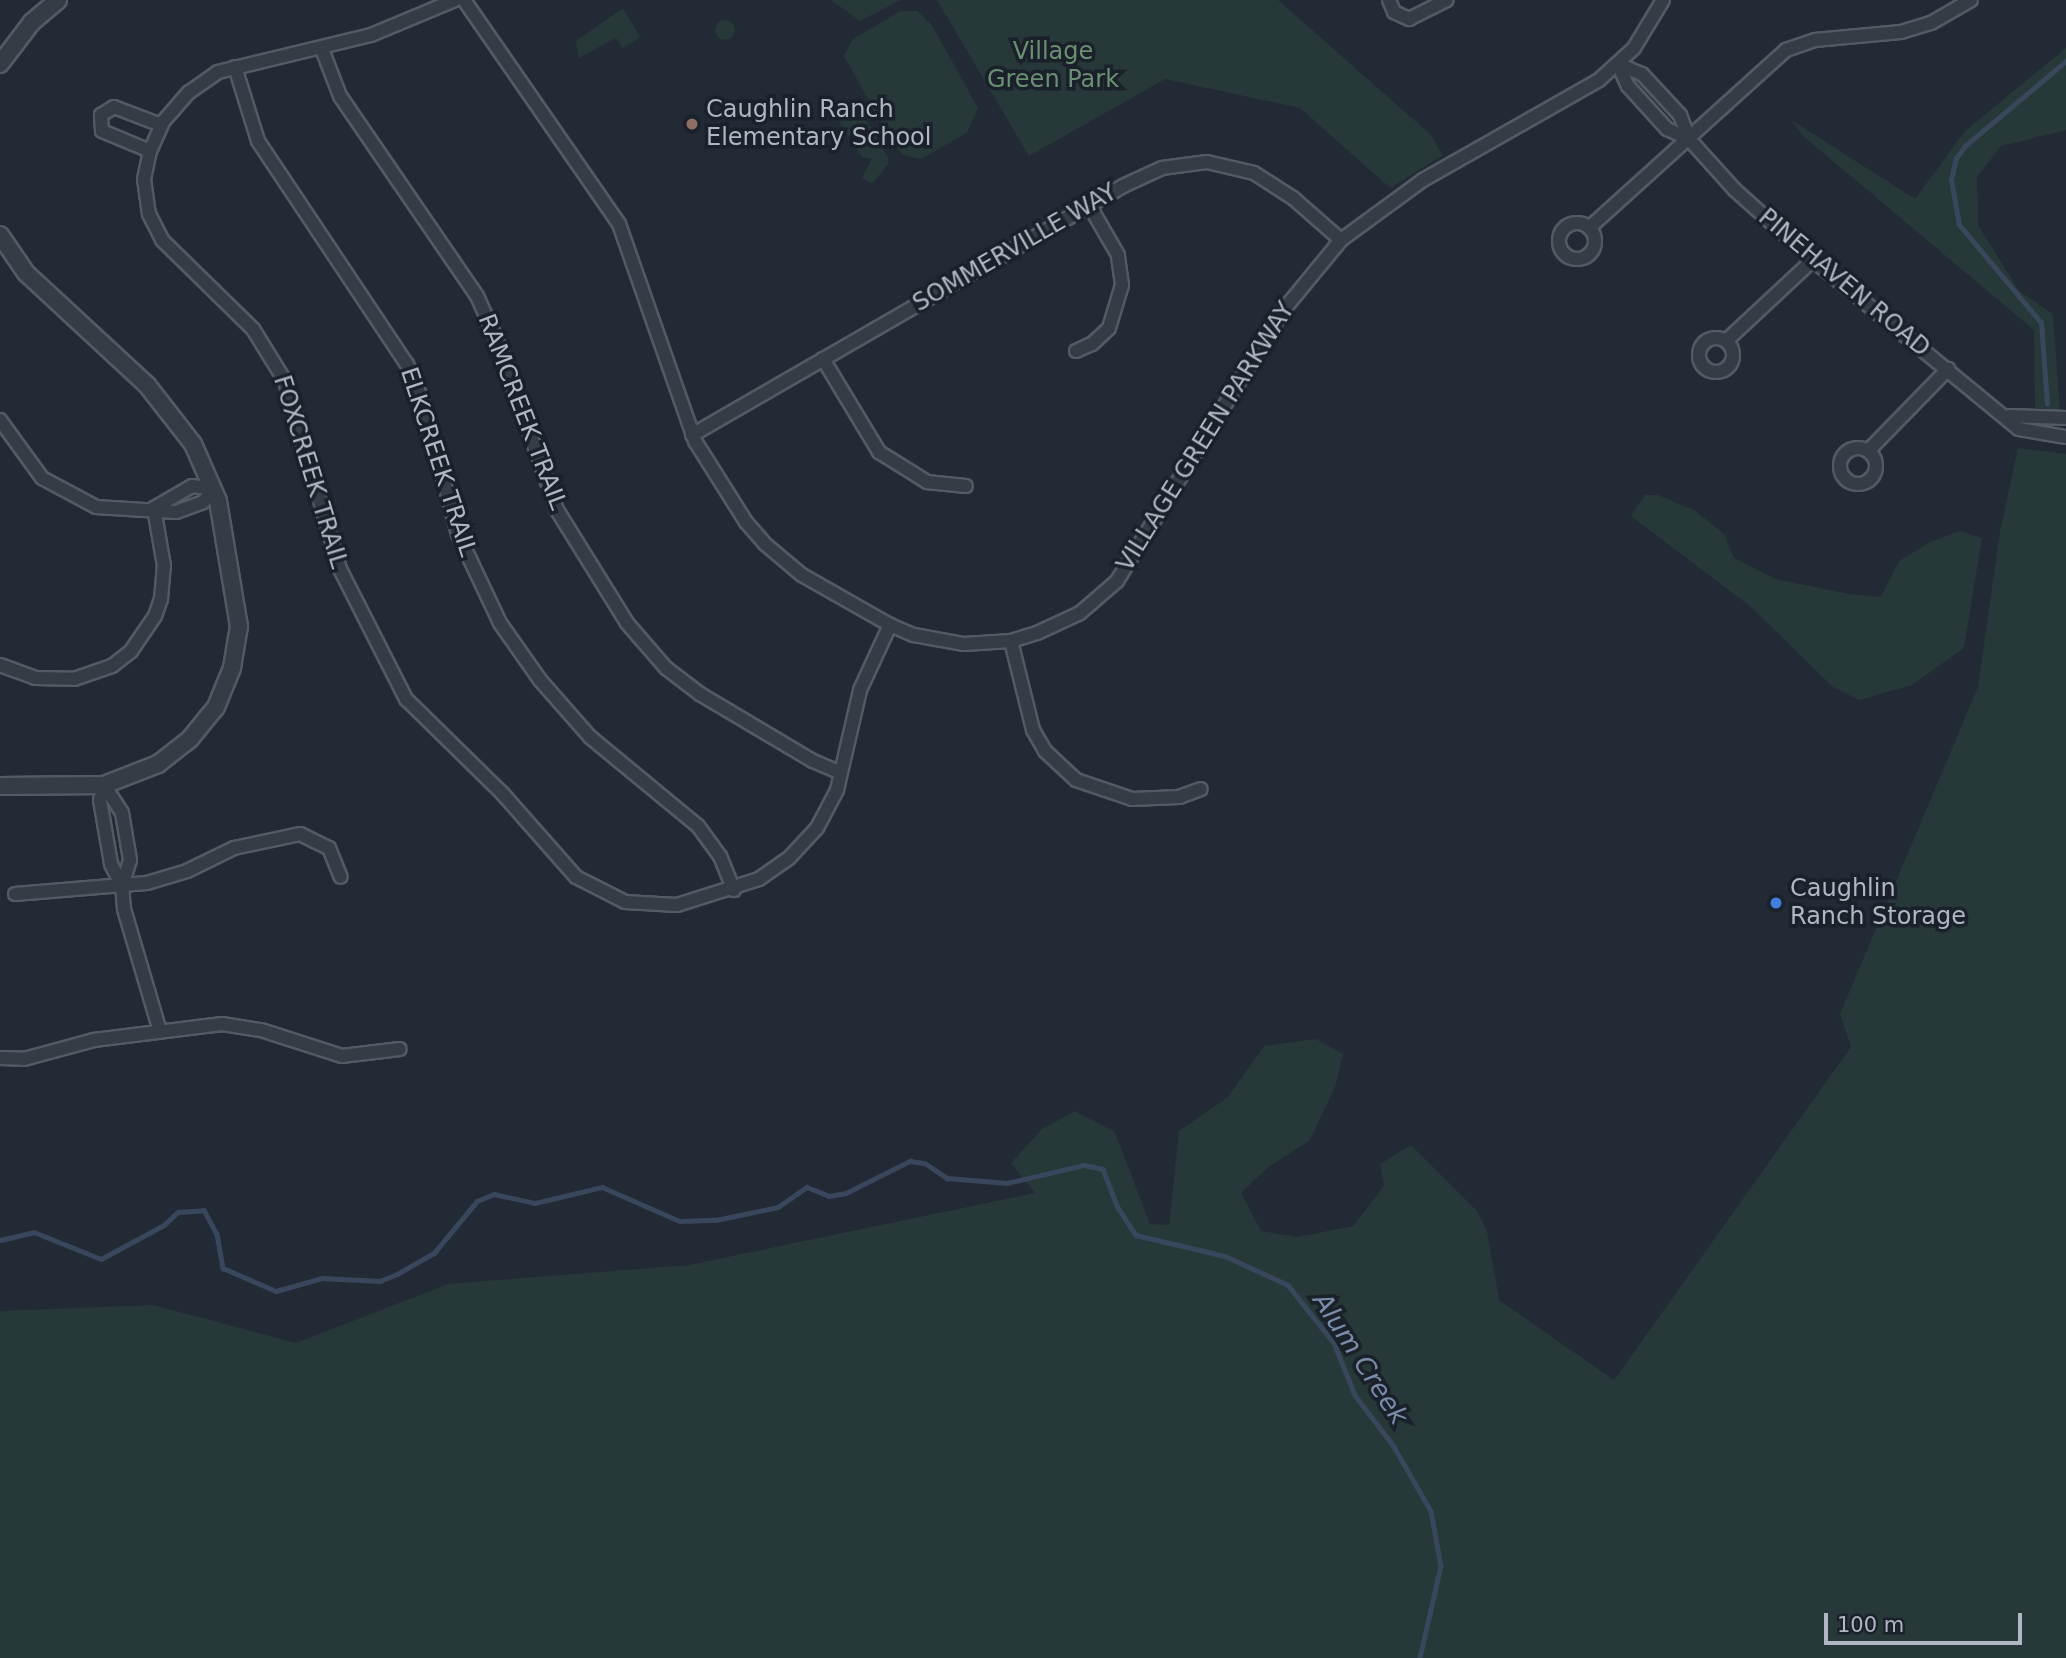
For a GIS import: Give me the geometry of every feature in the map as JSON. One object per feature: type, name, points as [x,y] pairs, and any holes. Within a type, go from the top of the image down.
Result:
[{"type":"street","points":[[0,64],[32,22],[58,0]]},
{"type":"street","name":"FOXCREEK TRAIL","points":[[455,0],[383,30],[321,49],[235,66],[189,92],[161,125],[150,151],[145,197],[154,227],[176,257],[253,329],[285,381],[340,569],[406,699],[502,793],[563,865],[592,887],[625,902],[661,906],[734,890],[776,869],[803,846],[829,808],[841,773],[860,690],[890,625]]},
{"type":"street","name":"VILLAGE GREEN PARKWAY","points":[[464,0],[619,224],[692,435],[723,490],[765,544],[802,575],[890,625],[940,641],[1011,641],[1080,613],[1117,581],[1281,313],[1340,240],[1396,197],[1578,94],[1618,64],[1647,29],[1663,0]]},
{"type":"street","points":[[1389,0],[1394,12],[1409,19],[1447,0]]},
{"type":"street","points":[[1589,228],[1689,139],[1750,78],[1786,50],[1815,40],[1900,32],[1931,23],[1970,0]]},
{"type":"street","name":"RAMCREEK TRAIL","points":[[321,49],[340,96],[477,296],[496,338],[557,510],[628,623],[666,668],[699,694],[813,761],[841,773]]},
{"type":"street","name":"PINEHAVEN ROAD","points":[[1618,64],[1628,86],[1667,129],[1689,139]]},
{"type":"street","name":"PINEHAVEN ROAD","points":[[1618,64],[1642,74],[1680,115],[1689,139],[1735,190],[1814,260],[2030,433],[2066,437]]},
{"type":"street","name":"ELKCREEK TRAIL","points":[[235,66],[248,115],[262,148],[407,364],[422,400],[458,534],[500,623],[540,680],[590,737],[698,827],[720,856],[734,890]]},
{"type":"street","points":[[150,151],[106,134],[99,120],[114,107],[161,125]]},
{"type":"street","name":"SOMMERVILLE WAY","points":[[692,435],[1089,205],[1162,168],[1206,162],[1230,165],[1274,183],[1340,240]]},
{"type":"street","points":[[1076,351],[1092,344],[1109,328],[1122,285],[1118,255],[1089,205]]},
{"type":"street","points":[[0,235],[40,286],[163,403],[193,444],[214,489],[238,606],[237,646],[225,688],[205,723],[176,752],[143,772],[104,785],[0,786]]},
{"type":"street","points":[[1726,341],[1814,260]]},
{"type":"street","points":[[823,359],[879,452],[927,482],[966,486]]},
{"type":"street","points":[[1868,451],[1948,369]]},
{"type":"street","points":[[2009,416],[2066,418]]},
{"type":"street","points":[[0,420],[28,462],[58,490],[96,507],[154,508],[176,512],[203,502],[214,489]]},
{"type":"street","points":[[154,508],[192,486],[214,489]]},
{"type":"street","points":[[0,665],[35,678],[74,679],[112,666],[131,651],[155,616],[162,591],[163,550],[154,508]]},
{"type":"street","points":[[1011,641],[1033,730],[1045,751],[1076,780],[1132,799],[1179,797],[1201,789]]},
{"type":"street","points":[[104,785],[100,800],[111,864],[122,887],[127,926],[160,1031]]},
{"type":"street","points":[[104,785],[119,802],[127,835],[129,867],[122,887]]},
{"type":"street","points":[[15,894],[122,887],[187,872],[247,844],[300,834],[328,848],[341,877]]},
{"type":"street","points":[[0,1058],[24,1059],[94,1040],[222,1024],[261,1030],[342,1056],[400,1049]]},
{"type":"green space","points":[[831,0],[901,0],[860,21]]},
{"type":"green space","name":"Village Green Park","points":[[937,0],[1278,0],[1430,134],[1443,155],[1390,188],[1300,108],[1165,79],[1029,156]]},
{"type":"green space","points":[[623,8],[640,37],[623,48],[616,38],[579,58],[576,41]]},
{"type":"green space","points":[[900,11],[917,11],[932,25],[978,108],[967,133],[921,159],[903,155],[891,140],[844,56],[852,40]]},
{"type":"green space","points":[[725,20],[732,23],[735,30],[732,37],[725,40],[718,37],[715,30],[718,23]]},
{"type":"green space","points":[[2066,48],[2066,130],[2001,146],[1977,177],[1978,225],[2019,291],[2053,314],[2060,413],[2035,410],[2034,330],[1803,136],[1790,119],[1915,199],[1965,131]]},
{"type":"green space","points":[[796,102],[802,105],[805,111],[802,117],[796,120],[790,117],[787,111],[790,105]]},
{"type":"green space","points":[[843,107],[860,109],[888,158],[888,164],[872,184],[862,178],[872,159],[862,157],[839,121]]},
{"type":"green space","points":[[2018,448],[2066,454],[2066,1658],[0,1658],[0,1311],[153,1305],[296,1343],[448,1284],[689,1265],[1035,1193],[1011,1163],[1042,1129],[1075,1111],[1115,1132],[1150,1224],[1169,1225],[1179,1131],[1228,1097],[1264,1046],[1316,1039],[1343,1054],[1335,1087],[1310,1140],[1267,1168],[1241,1193],[1261,1231],[1297,1237],[1353,1226],[1384,1186],[1380,1164],[1411,1145],[1477,1211],[1487,1231],[1499,1300],[1614,1380],[1851,1047],[1840,1014],[1978,687],[2000,531]]},
{"type":"green space","points":[[1645,495],[1658,495],[1694,510],[1724,534],[1734,558],[1775,579],[1849,594],[1881,597],[1899,561],[1930,542],[1960,531],[1982,538],[1964,648],[1912,685],[1859,700],[1833,687],[1751,607],[1631,516]]},
{"type":"waterway","points":[[2047,404],[2041,323],[1959,225],[1951,180],[1956,158],[1965,146],[2066,61]]},
{"type":"waterway","name":"Alum Creek","points":[[0,1240],[34,1232],[101,1259],[164,1225],[178,1212],[204,1210],[217,1234],[223,1268],[276,1291],[322,1278],[380,1281],[397,1274],[434,1253],[477,1201],[494,1194],[535,1203],[602,1187],[680,1221],[716,1220],[778,1207],[807,1187],[829,1196],[846,1193],[910,1161],[925,1163],[947,1178],[1007,1183],[1084,1165],[1103,1169],[1117,1206],[1136,1235],[1225,1256],[1288,1285],[1334,1343],[1355,1395],[1393,1445],[1431,1511],[1441,1566],[1420,1658]]},
{"type":"place","name":"Caughlin Ranch Elementary School","points":[[692,124]]},
{"type":"place","name":"Caughlin Ranch Storage","points":[[1776,903]]}]
